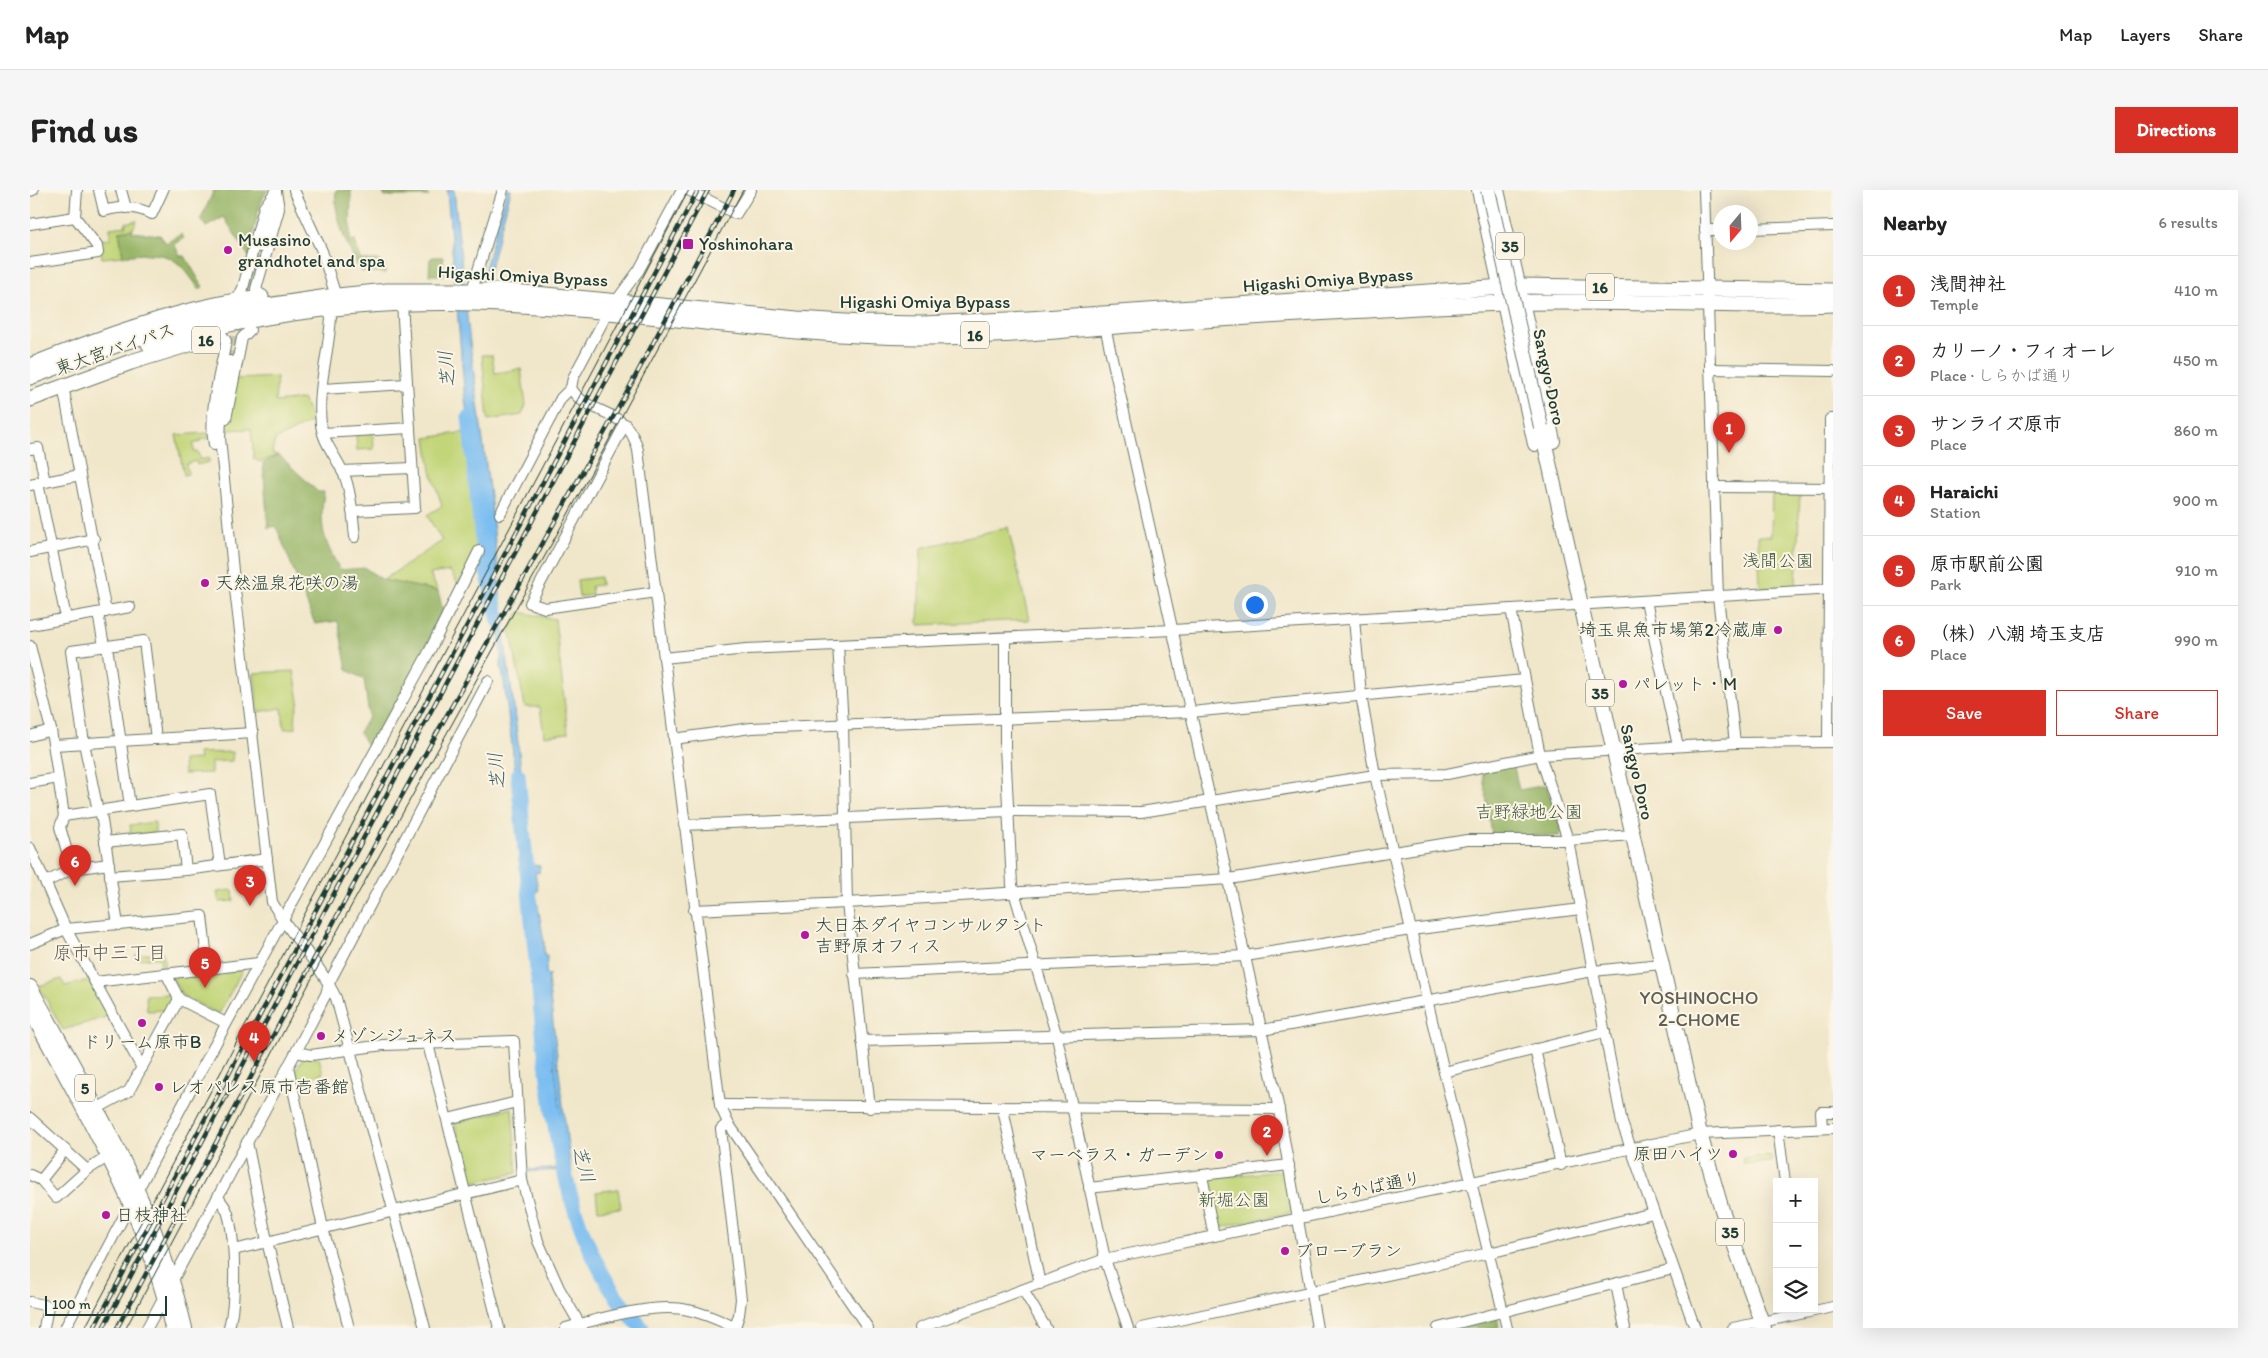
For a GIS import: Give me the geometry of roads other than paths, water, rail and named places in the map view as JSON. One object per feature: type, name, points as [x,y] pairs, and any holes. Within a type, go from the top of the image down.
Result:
[{"type":"highway","name":"Higashi Omiya Bypass","points":[[473,296],[797,332],[923,337],[1029,333],[1104,320],[1519,286],[1833,304]]},
{"type":"highway","name":"東大宮バイパス","points":[[30,366],[76,347],[159,320],[237,300],[334,290],[393,299]]},
{"type":"highway","name":"Higashi Omiya Bypass","points":[[30,388],[128,351],[210,328],[291,313],[393,299],[448,296],[618,300],[861,323],[933,324],[1104,320],[1833,291]]},
{"type":"highway","name":"Higashi Omiya Bypass","points":[[30,377],[124,342],[209,317],[246,309],[328,297],[393,299]]},
{"type":"highway","name":"東大宮バイパス","points":[[30,399],[166,350],[250,330],[331,317],[393,299]]},
{"type":"main road","name":"35","points":[[1479,190],[1553,523],[1569,552]]},
{"type":"main road","name":"Sangyo Doro","points":[[1488,190],[1700,1134],[1722,1210],[1763,1325]]},
{"type":"main road","name":"35","points":[[1498,190],[1570,520],[1569,552]]},
{"type":"main road","name":"5","points":[[30,987],[138,1190],[172,1282],[185,1328]]},
{"type":"main road","name":"5","points":[[30,1010],[109,1156],[131,1204],[164,1296],[172,1328]]},
{"type":"street","points":[[30,263],[98,253],[97,246],[75,216],[77,190]]},
{"type":"street","points":[[99,190],[104,211],[118,207],[135,207],[152,214],[163,190]]},
{"type":"street","points":[[121,190],[126,208]]},
{"type":"street","points":[[294,190],[322,251],[334,290]]},
{"type":"street","points":[[473,296],[503,190]]},
{"type":"street","points":[[500,514],[561,398],[571,388],[573,378],[608,312],[639,270],[682,190]]},
{"type":"street","points":[[688,190],[736,214],[750,190]]},
{"type":"street","points":[[1704,190],[1718,597],[1736,743]]},
{"type":"street","points":[[258,256],[276,191]]},
{"type":"street","points":[[262,297],[256,289],[279,209],[276,191]]},
{"type":"street","points":[[237,300],[243,288],[264,207],[276,191]]},
{"type":"street","points":[[30,224],[75,216]]},
{"type":"street","points":[[1758,229],[1833,226]]},
{"type":"street","points":[[1705,230],[1713,230]]},
{"type":"street","points":[[352,511],[415,508],[407,384],[393,299]]},
{"type":"street","points":[[331,317],[330,338],[322,373],[321,424],[326,442],[335,454],[347,483],[355,537]]},
{"type":"street","points":[[1104,320],[1279,1110],[1317,1328]]},
{"type":"street","points":[[224,477],[223,438],[226,417],[242,338],[250,330]]},
{"type":"street","points":[[222,336],[226,341],[214,405],[213,431],[224,477]]},
{"type":"street","points":[[230,361],[220,421],[224,477],[272,902],[282,920],[324,972],[336,998],[352,1050],[425,1328]]},
{"type":"street","points":[[1710,369],[1833,371]]},
{"type":"street","points":[[322,389],[407,384]]},
{"type":"street","points":[[63,386],[94,539],[105,646],[130,806]]},
{"type":"street","points":[[571,388],[576,396],[626,424],[636,439],[720,1105],[728,1123],[868,1328]]},
{"type":"street","points":[[684,825],[1008,810],[1141,812],[1375,775],[1447,774],[1540,755],[1736,743],[1830,742],[1830,419],[1833,419]]},
{"type":"street","points":[[626,424],[530,603],[545,608],[656,592]]},
{"type":"street","points":[[324,433],[410,428]]},
{"type":"street","points":[[30,449],[38,448],[38,483],[66,618]]},
{"type":"street","points":[[342,471],[412,468]]},
{"type":"street","points":[[38,483],[80,475]]},
{"type":"street","points":[[1714,487],[1831,488]]},
{"type":"street","points":[[30,552],[94,539]]},
{"type":"street","points":[[64,1328],[226,1023],[282,920],[288,913],[428,652],[479,551]]},
{"type":"street","points":[[664,658],[746,649],[1173,630],[1831,590]]},
{"type":"street","points":[[1646,601],[1678,746]]},
{"type":"street","points":[[30,625],[130,607]]},
{"type":"street","points":[[1511,609],[1540,755],[1568,840],[1622,1123],[1695,1328]]},
{"type":"street","points":[[1354,619],[1361,695],[1375,775],[1444,1072],[1507,1328]]},
{"type":"street","points":[[1005,638],[1008,810],[1014,893],[1057,1037],[1105,1259],[1128,1328]]},
{"type":"street","points":[[118,925],[101,814],[98,812],[84,743],[71,652],[144,641],[156,739]]},
{"type":"street","points":[[838,645],[843,725],[847,903],[870,1108]]},
{"type":"street","points":[[30,646],[34,675],[54,745],[64,816],[60,827],[72,869]]},
{"type":"street","points":[[674,739],[752,728],[1191,712],[1524,680]]},
{"type":"street","points":[[147,1328],[296,1052],[326,994],[329,983],[488,682]]},
{"type":"street","points":[[30,736],[51,730]]},
{"type":"street","points":[[54,745],[253,733]]},
{"type":"street","points":[[30,783],[58,778]]},
{"type":"street","points":[[64,816],[210,794],[220,865]]},
{"type":"street","points":[[105,842],[182,834],[186,870]]},
{"type":"street","points":[[694,910],[847,903],[1229,880],[1467,840],[1568,840],[1632,835]]},
{"type":"street","points":[[30,848],[66,929],[142,1068]]},
{"type":"street","points":[[110,876],[186,870],[267,859]]},
{"type":"street","points":[[46,882],[72,869],[109,864]]},
{"type":"street","points":[[854,974],[1036,964],[1245,956],[1411,930],[1581,909]]},
{"type":"street","points":[[30,944],[66,929],[202,916],[208,968]]},
{"type":"street","points":[[95,982],[259,963]]},
{"type":"street","points":[[862,1042],[1262,1030],[1593,971],[1661,964]]},
{"type":"street","points":[[167,975],[179,999],[226,1023]]},
{"type":"street","points":[[96,1109],[128,1091],[179,999]]},
{"type":"street","points":[[1444,1072],[1605,1032]]},
{"type":"street","points":[[296,1052],[311,1055],[383,1045],[514,1041],[522,1180],[538,1241],[580,1326]]},
{"type":"street","points":[[428,1044],[499,1328]]},
{"type":"street","points":[[1535,1049],[1561,1165]]},
{"type":"street","points":[[288,1066],[323,1228],[349,1328]]},
{"type":"street","points":[[448,1119],[517,1102]]},
{"type":"street","points":[[720,1105],[870,1108],[1279,1110]]},
{"type":"street","points":[[1003,1108],[1040,1284]]},
{"type":"street","points":[[1828,1128],[1821,1112],[1833,1112]]},
{"type":"street","points":[[30,1118],[87,1170]]},
{"type":"street","points":[[566,1328],[641,1310],[675,1308],[688,1309],[735,1328],[741,1299],[722,1129],[728,1123]]},
{"type":"street","name":"しらかば通り","points":[[920,1328],[945,1324],[1023,1290],[1105,1259],[1561,1165],[1700,1134],[1828,1128]]},
{"type":"street","points":[[1778,1130],[1784,1178]]},
{"type":"street","points":[[247,1142],[267,1242],[288,1328]]},
{"type":"street","points":[[41,1180],[65,1150]]},
{"type":"street","points":[[30,1175],[41,1180],[56,1198],[87,1170],[109,1156]]},
{"type":"street","points":[[1089,1188],[1289,1165]]},
{"type":"street","points":[[1202,1176],[1214,1236]]},
{"type":"street","points":[[234,1250],[522,1180]]},
{"type":"street","points":[[218,1197],[228,1212],[234,1250],[233,1304],[229,1328]]},
{"type":"street","points":[[1142,1328],[1488,1253],[1653,1213]]},
{"type":"street","points":[[1438,1328],[1673,1269]]},
{"type":"street","points":[[1616,1284],[1625,1328]]},
{"type":"street","points":[[1023,1290],[1046,1328]]},
{"type":"street","points":[[30,1302],[48,1306],[44,1328]]},
{"type":"street","points":[[1818,1309],[1833,1307]]},
{"type":"street","points":[[1733,1328],[1763,1325],[1797,1313]]},
{"type":"water","points":[[447,190],[454,190],[468,327],[491,503],[506,652],[532,865],[540,866],[539,873],[535,872],[538,890],[536,894],[544,942],[544,956],[547,956],[546,974],[550,975],[548,977],[549,989],[570,1163],[576,1193],[574,1193],[584,1230],[598,1266],[617,1299],[643,1328],[637,1328],[623,1311],[610,1293],[589,1255],[574,1214],[567,1170],[523,1172],[523,1170],[567,1168],[550,1031],[542,1031],[544,1026],[550,1028],[539,971],[541,970],[521,795],[518,793],[501,669],[501,653],[486,530],[465,400]]},
{"type":"water","points":[[507,190],[511,190],[487,279],[482,279]]},
{"type":"waterway","name":"芝川","points":[[469,417],[484,560],[499,621]]},
{"type":"waterway","name":"芝川","points":[[518,775],[547,1070],[562,1164],[575,1209],[591,1253],[614,1292],[642,1328]]},
{"type":"tunnel","points":[[244,303],[258,256]]},
{"type":"tunnel","points":[[230,361],[240,319]]},
{"type":"tram line","points":[[85,1328],[689,190]]},
{"type":"tram line","points":[[126,1328],[328,948],[603,451],[743,190]]},
{"type":"railway","points":[[94,1328],[698,190]]},
{"type":"railway","points":[[103,1328],[708,190]]},
{"type":"railway","points":[[117,1328],[385,826],[626,394],[734,190]]},
{"type":"place","name":"Yoshinohara","points":[[688,244]]},
{"type":"place","name":"Musasino grandhotel and spa","points":[[228,250]]},
{"type":"place","name":"浅間神社","points":[[1729,453]]},
{"type":"place","name":"天然温泉花咲の湯","points":[[205,583]]},
{"type":"place","name":"埼玉県魚市場第2冷蔵庫","points":[[1778,630]]},
{"type":"place","name":"パレット・M","points":[[1623,684]]},
{"type":"place","name":"（株）八潮 埼玉支店","points":[[75,886]]},
{"type":"place","name":"サンライズ原市","points":[[250,906]]},
{"type":"place","name":"大日本ダイヤコンサルタント 吉野原オフィス","points":[[805,935]]},
{"type":"place","name":"原市駅前公園","points":[[205,988]]},
{"type":"place","name":"ドリーム原市B","points":[[142,1023]]},
{"type":"place","name":"メゾンジュネス","points":[[321,1036]]},
{"type":"place","name":"Haraichi","points":[[254,1062]]},
{"type":"place","name":"レオパレス原市壱番館","points":[[159,1087]]},
{"type":"place","name":"原田ハイツ","points":[[1733,1154]]},
{"type":"place","name":"マーベラス・ガーデン","points":[[1219,1155]]},
{"type":"place","name":"カリーノ・フィオーレ","points":[[1267,1156]]},
{"type":"place","name":"日枝神社","points":[[106,1215]]},
{"type":"place","name":"ブローブラン","points":[[1285,1251]]},
{"type":"district","name":"原市中三丁目","points":[[110,952]]},
{"type":"district","name":"YOSHINOCHO 2-CHOME","points":[[1699,1008]]},
{"type":"park label","name":"浅間公園","points":[[1778,561]]},
{"type":"park label","name":"吉野緑地公園","points":[[1529,812]]},
{"type":"park label","name":"新堀公園","points":[[1234,1200]]}]
